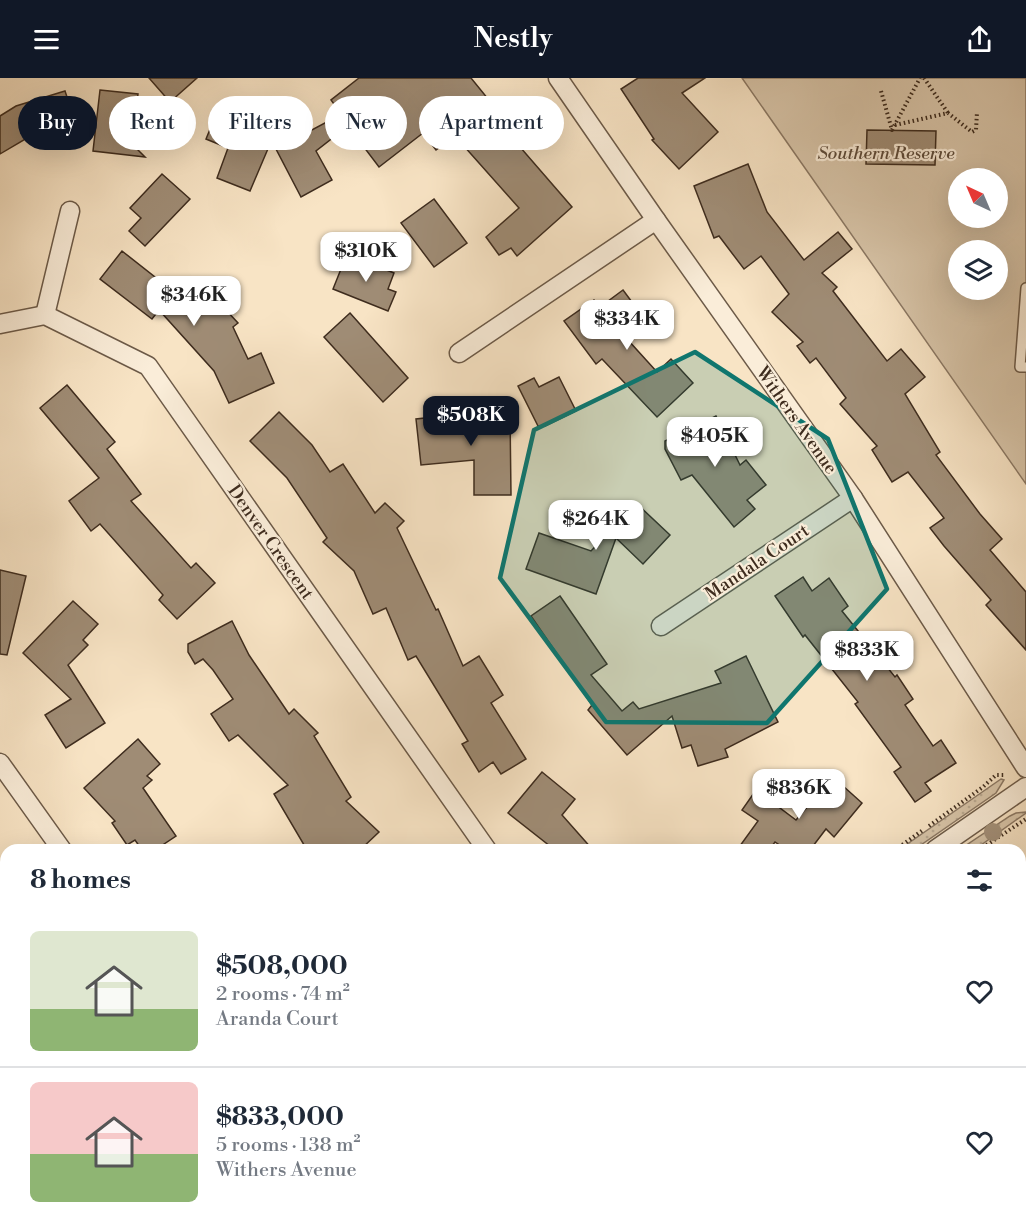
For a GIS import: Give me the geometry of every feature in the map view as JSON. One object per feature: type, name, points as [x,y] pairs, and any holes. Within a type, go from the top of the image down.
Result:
[{"type":"street","name":"Withers Avenue","points":[[558,78],[853,498],[1026,768]]},
{"type":"street","points":[[0,324],[45,315],[70,211]]},
{"type":"street","points":[[459,353],[656,220]]},
{"type":"street","name":"Denver Crescent","points":[[45,315],[148,366],[483,844]]},
{"type":"street","name":"Mandala Court","points":[[661,626],[853,498]]},
{"type":"street","points":[[0,763],[58,844]]},
{"type":"street","points":[[944,844],[1026,787]]},
{"type":"lane","points":[[1026,288],[1020,367],[1026,367]]},
{"type":"path","points":[[881,91],[892,130],[922,78],[948,113],[972,132],[976,130],[977,112]]},
{"type":"path","points":[[895,125],[948,113]]},
{"type":"path","points":[[903,844],[983,787],[996,775],[1004,775]]},
{"type":"path","points":[[988,844],[1026,819]]},
{"type":"highlighted area","points":[[695,352],[828,439],[887,589],[767,723],[606,722],[500,578],[534,430]]},
{"type":"green space","name":"Southern Reserve","points":[[742,78],[1026,78],[1026,484]]},
{"type":"green space","points":[[1001,779],[1004,780],[996,793],[922,844],[907,844]]},
{"type":"green space","points":[[1026,812],[982,844],[968,844],[1010,816]]},
{"type":"building","points":[[149,78],[197,78],[177,96],[165,96]]},
{"type":"building","points":[[359,78],[471,78],[486,96],[419,96],[419,136],[407,145],[407,96],[336,96]]},
{"type":"building","points":[[638,78],[705,78],[682,93],[718,132],[679,169],[652,140],[654,139],[621,89]]},
{"type":"building","points":[[100,90],[138,94],[138,96],[109,96],[109,150],[138,150],[145,157],[93,151],[97,150]]},
{"type":"building","points":[[65,91],[67,96],[49,96]]},
{"type":"building","points":[[18,105],[18,143],[0,154],[0,116]]},
{"type":"building","points":[[325,123],[325,144],[316,151],[332,180],[301,197],[277,150],[313,150],[313,129]]},
{"type":"building","points":[[867,130],[936,131],[935,165],[866,164]]},
{"type":"building","points":[[227,150],[267,150],[250,191],[217,178]]},
{"type":"building","points":[[366,150],[401,150],[379,167]]},
{"type":"building","points":[[467,150],[523,150],[572,207],[517,256],[511,248],[499,255],[486,237],[519,208]]},
{"type":"building","points":[[748,164],[767,212],[804,260],[838,232],[852,249],[822,273],[837,287],[833,291],[887,361],[901,349],[925,377],[905,394],[940,452],[936,455],[980,514],[1002,539],[990,550],[1026,592],[1026,650],[986,605],[991,600],[930,528],[944,518],[908,472],[892,482],[872,450],[877,446],[840,404],[846,398],[816,358],[810,363],[797,346],[803,342],[772,312],[789,294],[761,256],[744,269],[719,236],[714,238],[694,186]]},
{"type":"building","points":[[162,174],[190,199],[145,246],[129,231],[141,218],[130,208]]},
{"type":"building","points":[[434,199],[467,243],[434,267],[401,223]]},
{"type":"building","points":[[122,251],[197,310],[213,296],[238,323],[233,327],[248,359],[261,353],[274,383],[229,403],[214,371],[159,310],[152,319],[100,279]]},
{"type":"building","points":[[347,254],[394,273],[388,289],[396,292],[388,311],[333,289]]},
{"type":"building","points":[[623,290],[649,325],[628,340],[657,372],[671,359],[693,383],[657,417],[602,359],[596,364],[564,321],[594,300],[600,307]]},
{"type":"building","points":[[350,313],[408,378],[383,402],[324,337]]},
{"type":"building","points":[[559,377],[576,411],[545,426],[538,426],[518,386],[534,378],[539,387]]},
{"type":"building","points":[[67,385],[115,442],[107,449],[141,494],[131,501],[191,568],[196,563],[215,583],[177,619],[159,600],[163,595],[100,524],[91,531],[69,501],[99,478],[40,408]]},
{"type":"building","points":[[279,412],[312,445],[330,472],[343,464],[375,513],[385,503],[404,521],[397,528],[436,610],[438,609],[463,666],[479,656],[503,695],[491,703],[526,759],[501,774],[493,762],[479,772],[462,744],[468,741],[416,656],[408,660],[386,608],[373,614],[354,571],[323,542],[327,538],[287,478],[250,441]]},
{"type":"building","points":[[462,414],[510,415],[511,495],[474,495],[474,460],[421,465],[416,419]]},
{"type":"building","points":[[716,416],[740,465],[746,460],[766,485],[747,500],[755,509],[734,527],[692,475],[681,480],[665,449],[665,441]]},
{"type":"building","points":[[636,503],[670,535],[643,564],[616,538],[596,594],[526,569],[539,533],[591,551]]},
{"type":"building","points":[[0,570],[26,576],[7,655],[0,654]]},
{"type":"building","points":[[803,577],[812,591],[829,578],[848,606],[842,611],[895,677],[897,675],[913,699],[905,705],[933,746],[941,740],[956,763],[925,783],[931,791],[915,802],[894,772],[901,767],[855,704],[858,702],[805,635],[803,637],[775,596]]},
{"type":"building","points":[[560,596],[607,664],[591,675],[622,711],[633,702],[639,709],[721,683],[715,671],[746,656],[778,722],[725,749],[728,757],[698,766],[691,745],[682,748],[672,716],[627,755],[588,710],[592,705],[531,616]]},
{"type":"building","points":[[73,601],[98,624],[83,640],[88,645],[68,665],[105,723],[66,748],[45,715],[71,699],[23,653]]},
{"type":"building","points":[[232,621],[249,655],[289,714],[294,709],[318,733],[314,736],[351,797],[346,801],[379,832],[366,844],[303,844],[274,794],[288,785],[238,735],[229,741],[211,714],[233,699],[203,659],[195,664],[188,652],[188,644]]},
{"type":"building","points":[[138,739],[160,764],[147,776],[152,780],[143,788],[176,836],[164,844],[138,844],[135,840],[126,844],[112,823],[115,821],[84,788]]},
{"type":"building","points":[[542,772],[575,799],[562,815],[588,844],[547,844],[508,813]]},
{"type":"building","points":[[833,777],[862,803],[834,837],[826,829],[815,844],[778,844],[775,842],[774,844],[741,844],[758,821],[742,810],[756,790],[796,820]]}]
